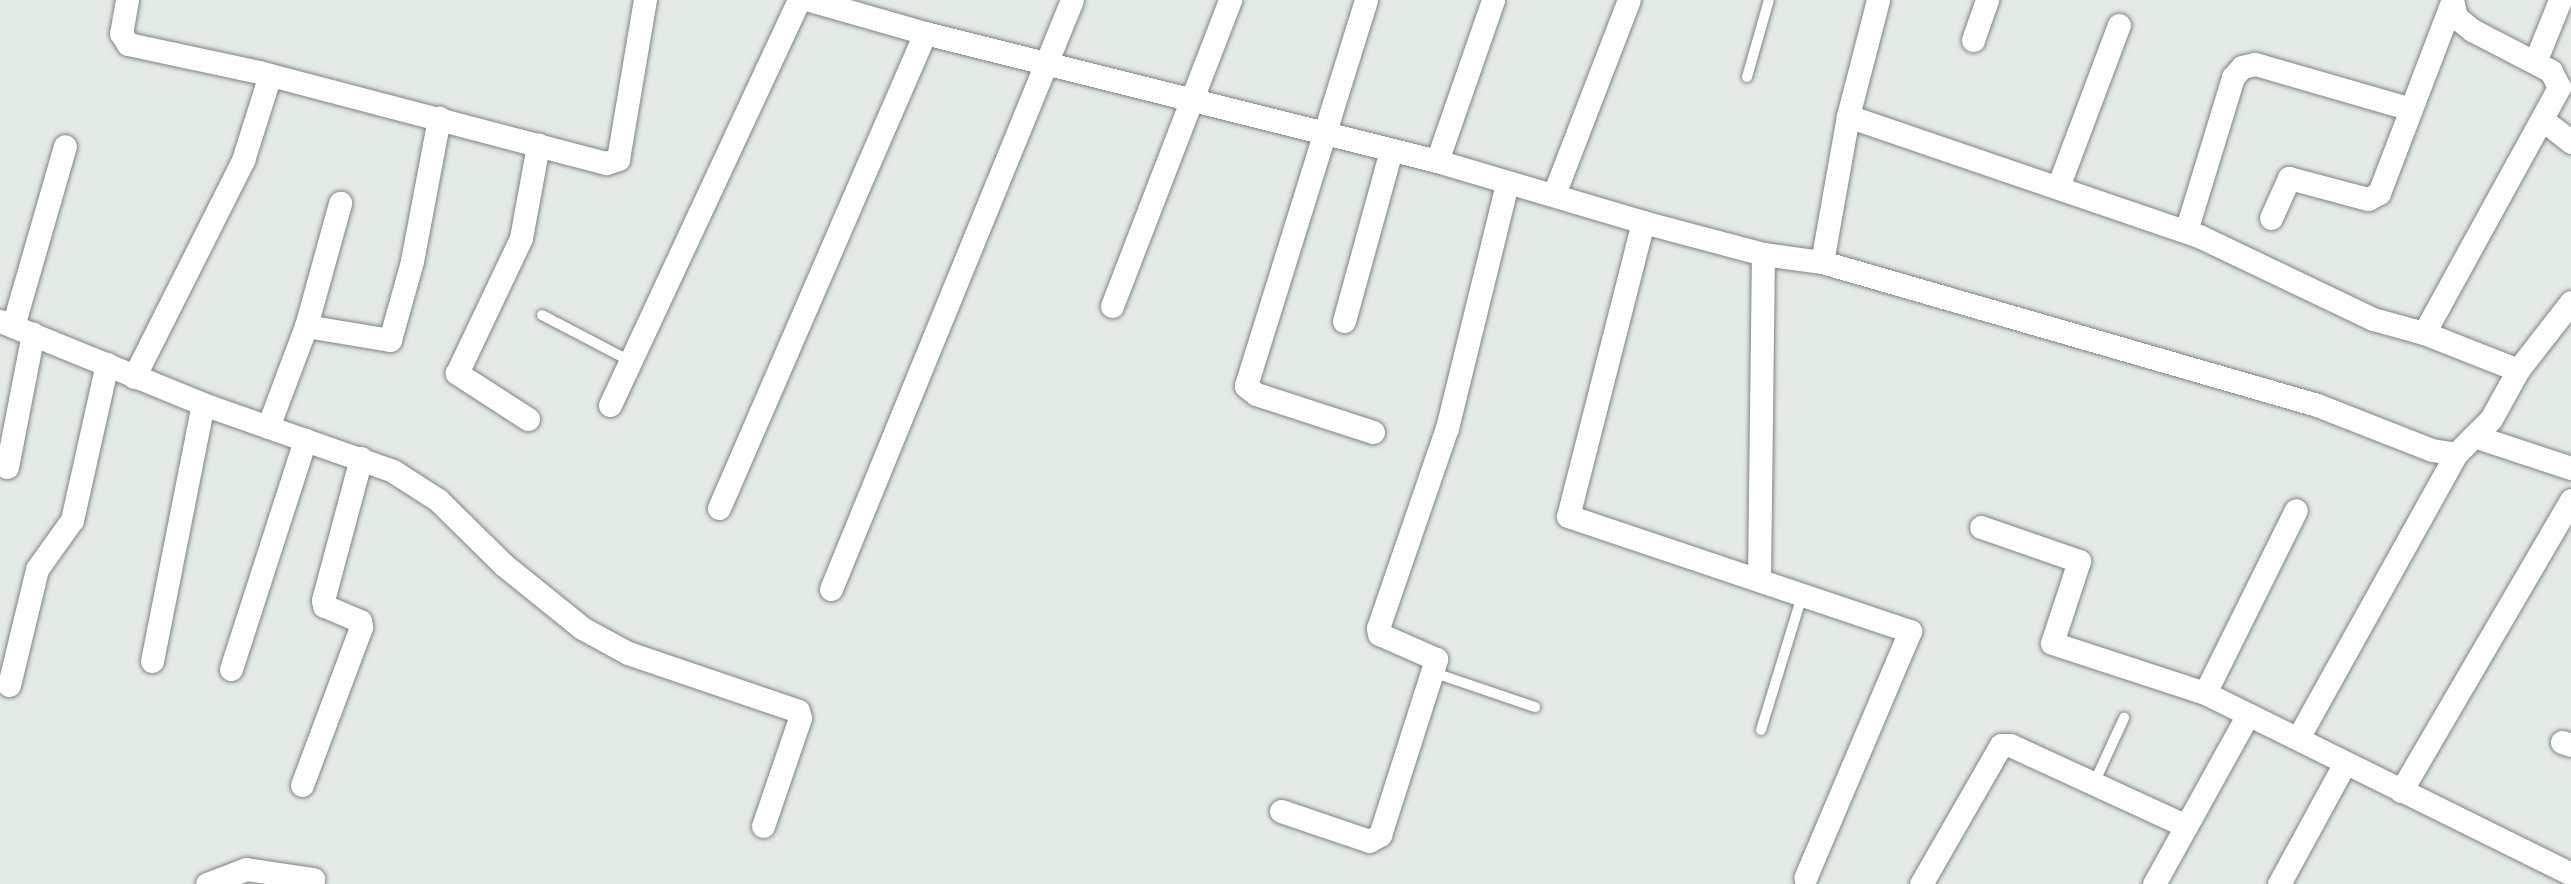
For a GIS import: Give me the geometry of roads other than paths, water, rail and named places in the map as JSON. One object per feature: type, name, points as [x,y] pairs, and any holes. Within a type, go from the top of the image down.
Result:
[{"type":"street","points":[[127,0],[121,33],[128,44],[270,75],[606,163],[618,159],[645,0]]},
{"type":"street","points":[[610,405],[799,0]]},
{"type":"street","points":[[810,0],[925,33],[1191,96],[1437,161],[1507,184],[1554,194],[1643,222],[1763,254],[1822,262],[2317,405],[2432,450],[2456,454]]},
{"type":"street","points":[[831,589],[1044,60],[1072,0]]},
{"type":"street","points":[[1112,306],[1230,0]]},
{"type":"street","points":[[1366,0],[1322,132],[1246,386],[1256,394],[1373,432]]},
{"type":"street","points":[[1437,161],[1493,0]]},
{"type":"street","points":[[1554,194],[1629,0]]},
{"type":"street","points":[[1822,262],[1848,116],[1878,0]]},
{"type":"street","points":[[1973,40],[1987,0]]},
{"type":"street","points":[[2535,62],[2560,0]]},
{"type":"street","points":[[2424,333],[2559,87],[2551,71],[2472,30],[2456,17],[2451,2]]},
{"type":"street","points":[[2271,218],[2289,178],[2374,198],[2451,2]]},
{"type":"street","points":[[2058,187],[2119,25]]},
{"type":"street","points":[[719,508],[925,33]]},
{"type":"street","points":[[2186,231],[2233,77],[2242,67],[2255,64],[2411,109]]},
{"type":"street","points":[[134,377],[243,160],[270,75]]},
{"type":"street","points":[[1848,116],[2186,231],[2373,319],[2424,333],[2518,370]]},
{"type":"street","points":[[306,326],[390,340],[412,261],[439,118]]},
{"type":"street","points":[[2543,120],[2571,142]]},
{"type":"street","points":[[528,419],[457,373],[521,238],[538,145]]},
{"type":"street","points":[[7,467],[15,327],[65,146]]},
{"type":"street","points":[[1344,321],[1391,150]]},
{"type":"street","points":[[1281,811],[1369,841],[1377,840],[1435,656],[1383,636],[1378,628],[1447,428],[1507,184]]},
{"type":"street","points":[[268,426],[306,326],[340,203]]},
{"type":"street","points":[[1643,222],[1568,516],[1910,631],[1805,878]]},
{"type":"street","points":[[1759,579],[1763,254]]},
{"type":"street","points":[[2298,738],[2456,454],[2491,419],[2518,370],[2571,302]]},
{"type":"street","points":[[15,327],[203,404],[393,471],[438,500],[504,565],[582,628],[651,662],[798,711],[800,718],[763,826]]},
{"type":"street","points":[[9,684],[37,569],[72,520],[107,364]]},
{"type":"street","points":[[152,661],[203,404]]},
{"type":"street","points":[[2474,436],[2571,468]]},
{"type":"street","points":[[231,669],[305,440]]},
{"type":"street","points":[[302,785],[361,627],[360,621],[324,607],[323,600],[361,458]]},
{"type":"street","points":[[2401,791],[2571,500]]},
{"type":"street","points":[[2205,693],[2296,510]]},
{"type":"street","points":[[1981,527],[2079,561],[2052,643],[2205,693],[2571,874]]},
{"type":"street","points":[[2154,884],[2247,716]]},
{"type":"street","points":[[1922,884],[2001,745],[2010,745],[2186,826]]},
{"type":"street","points":[[2279,884],[2345,762]]},
{"type":"street","points":[[207,884],[246,869],[313,879]]},
{"type":"lane","points":[[1747,77],[1769,0]]},
{"type":"lane","points":[[542,315],[630,361]]},
{"type":"lane","points":[[1761,730],[1802,593]]},
{"type":"lane","points":[[1432,672],[1535,707]]},
{"type":"lane","points":[[2094,783],[2123,718]]}]
